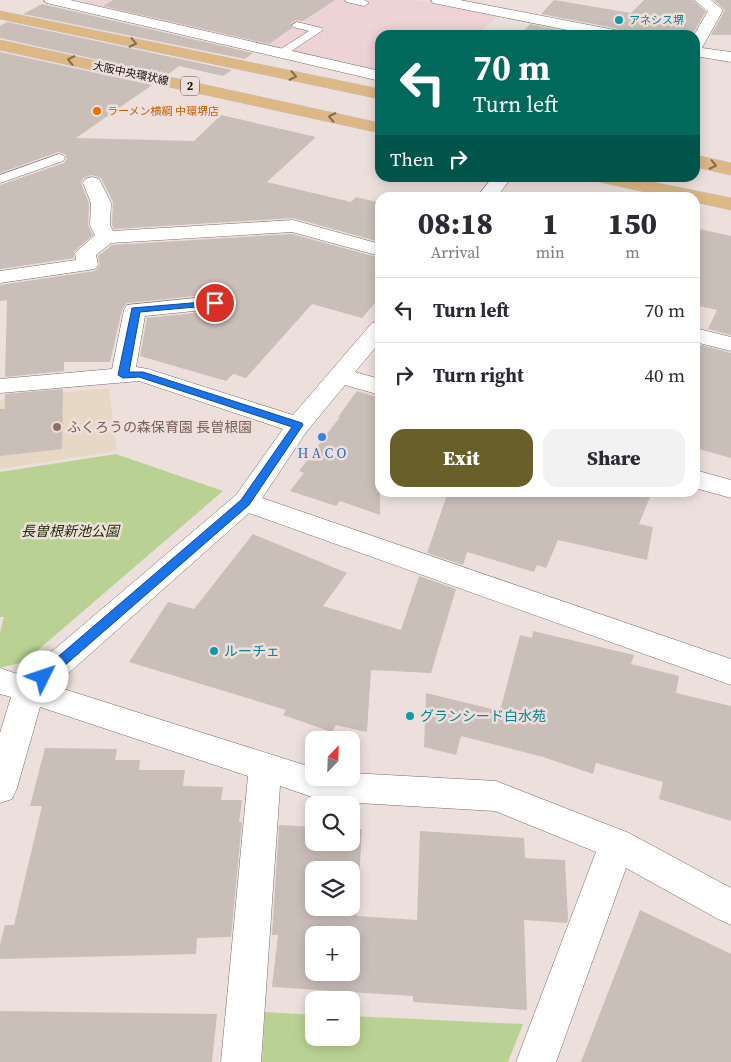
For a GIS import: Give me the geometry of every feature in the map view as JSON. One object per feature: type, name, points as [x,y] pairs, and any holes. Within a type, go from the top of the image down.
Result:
[{"type":"main road","name":"2","points":[[0,16],[260,69],[375,89]]},
{"type":"main road","name":"大阪中央環状線","points":[[0,45],[375,127]]},
{"type":"main road","points":[[700,162],[731,169]]},
{"type":"main road","points":[[626,182],[674,192]]},
{"type":"main road","points":[[700,198],[731,204]]},
{"type":"street","points":[[438,0],[590,30]]},
{"type":"street","points":[[700,38],[716,10],[701,0]]},
{"type":"street","points":[[62,1],[375,75]]},
{"type":"street","points":[[700,52],[731,57]]},
{"type":"street","points":[[260,69],[280,54]]},
{"type":"street","points":[[490,192],[499,182]]},
{"type":"street","points":[[92,183],[101,203],[100,226],[106,237]]},
{"type":"street","points":[[0,278],[88,265],[85,253],[106,237],[293,226],[375,249]]},
{"type":"street","points":[[123,375],[135,310],[215,303]]},
{"type":"street","points":[[0,788],[14,685],[245,502],[298,425],[375,334]]},
{"type":"street","points":[[700,336],[731,344]]},
{"type":"street","points":[[0,386],[140,374],[298,425]]},
{"type":"street","points":[[341,376],[375,386]]},
{"type":"street","points":[[700,480],[731,489]]},
{"type":"street","points":[[245,502],[731,672]]},
{"type":"street","points":[[14,685],[324,786],[496,796],[617,844],[731,907]]},
{"type":"street","points":[[241,1062],[266,767]]},
{"type":"street","points":[[536,1062],[617,844]]},
{"type":"lane","points":[[350,0],[364,3]]},
{"type":"lane","points":[[280,54],[318,30],[297,25]]},
{"type":"lane","points":[[0,179],[16,175],[33,166],[59,158]]},
{"type":"shaded area","points":[[84,0],[417,0],[498,16],[482,30],[375,30],[375,73],[85,4]]},
{"type":"shaded area","name":"ふくろうの森保育園 長曽根園","points":[[109,388],[117,451],[0,469],[0,402],[5,398]]},
{"type":"green space","name":"長曽根新池公園","points":[[116,454],[223,491],[24,662],[0,668],[0,633],[4,617],[0,617],[0,472]]},
{"type":"green space","points":[[265,1012],[305,1014],[305,1046],[360,1046],[360,1016],[523,1024],[508,1062],[262,1062]]},
{"type":"building","points":[[113,0],[335,0],[303,21],[296,20],[291,23],[292,28],[269,44],[103,6]]},
{"type":"building","name":"アネシス堺","points":[[554,0],[631,13],[644,0],[692,0],[706,11],[695,30],[618,30],[541,14]]},
{"type":"building","points":[[714,0],[731,0],[731,35],[711,35],[725,10]]},
{"type":"building","points":[[42,4],[253,53],[245,59],[23,14]]},
{"type":"building","points":[[7,22],[232,70],[223,76],[179,66],[167,75],[0,38],[0,26]]},
{"type":"building","points":[[530,24],[558,30],[525,30]]},
{"type":"building","points":[[0,52],[152,85],[76,138],[194,141],[221,115],[316,137],[267,182],[351,202],[356,197],[375,202],[375,241],[293,218],[114,229],[112,225],[113,202],[101,178],[91,175],[83,178],[81,184],[89,203],[88,225],[93,235],[74,252],[74,258],[0,269],[0,185],[64,163],[67,159],[65,154],[58,152],[0,173]]},
{"type":"building","points":[[700,229],[731,236],[731,335],[708,329],[717,310],[700,306]]},
{"type":"building","points":[[292,234],[375,257],[375,303],[362,318],[312,304],[246,378],[233,374],[226,381],[140,356],[147,318],[223,310],[228,304],[225,297],[215,294],[127,303],[122,310],[110,362],[64,362],[64,371],[5,377],[7,300],[0,301],[0,285],[95,271],[100,265],[98,256],[112,245]]},
{"type":"building","points":[[701,345],[731,353],[731,458],[700,449]]},
{"type":"building","points":[[63,389],[62,449],[0,456],[0,409],[5,409],[5,394]]},
{"type":"building","points":[[357,391],[375,396],[375,497],[380,497],[380,515],[340,501],[336,506],[290,491],[304,473],[299,471],[340,417],[338,417]]},
{"type":"building","points":[[446,497],[650,497],[639,524],[653,527],[647,560],[558,540],[546,568],[537,565],[534,572],[467,552],[463,565],[427,553]]},
{"type":"building","points":[[253,534],[347,573],[323,606],[401,630],[419,576],[456,589],[431,673],[371,670],[367,732],[336,725],[333,731],[329,731],[283,715],[286,710],[129,662],[168,602],[194,609]]},
{"type":"building","points":[[533,631],[634,655],[631,664],[679,676],[676,693],[731,706],[731,821],[659,799],[663,782],[596,763],[593,774],[543,757],[461,736],[456,755],[424,747],[426,693],[500,711],[520,635],[532,638]]},
{"type":"building","points":[[45,748],[117,749],[115,760],[140,760],[139,770],[185,770],[183,786],[223,787],[221,800],[242,800],[239,822],[242,822],[231,937],[197,938],[196,954],[0,959],[0,945],[5,925],[14,925],[42,806],[30,806]]},
{"type":"building","points":[[279,825],[305,826],[305,851],[360,851],[360,829],[362,829],[360,864],[360,861],[305,861],[305,916],[357,916],[417,920],[420,831],[524,838],[525,858],[565,860],[567,923],[524,920],[527,1010],[413,1002],[413,996],[360,993],[360,991],[272,987],[278,935],[272,935]]},
{"type":"building","points":[[640,910],[731,954],[731,1062],[581,1062]]},
{"type":"building","points":[[0,1011],[217,1014],[212,1062],[0,1062]]},
{"type":"place","name":"アネシス堺","points":[[619,20]]},
{"type":"place","name":"ラーメン横綱 中環堺店","points":[[97,111]]},
{"type":"place","name":"ふくろうの森保育園 長曽根園","points":[[57,427]]},
{"type":"place","name":"H A C O","points":[[322,437]]},
{"type":"place","name":"ルーチェ","points":[[214,651]]},
{"type":"place","name":"グランシード白水苑","points":[[410,716]]},
{"type":"route","points":[[43,677],[245,502],[298,425],[140,374],[123,375],[135,310],[215,303]]}]
